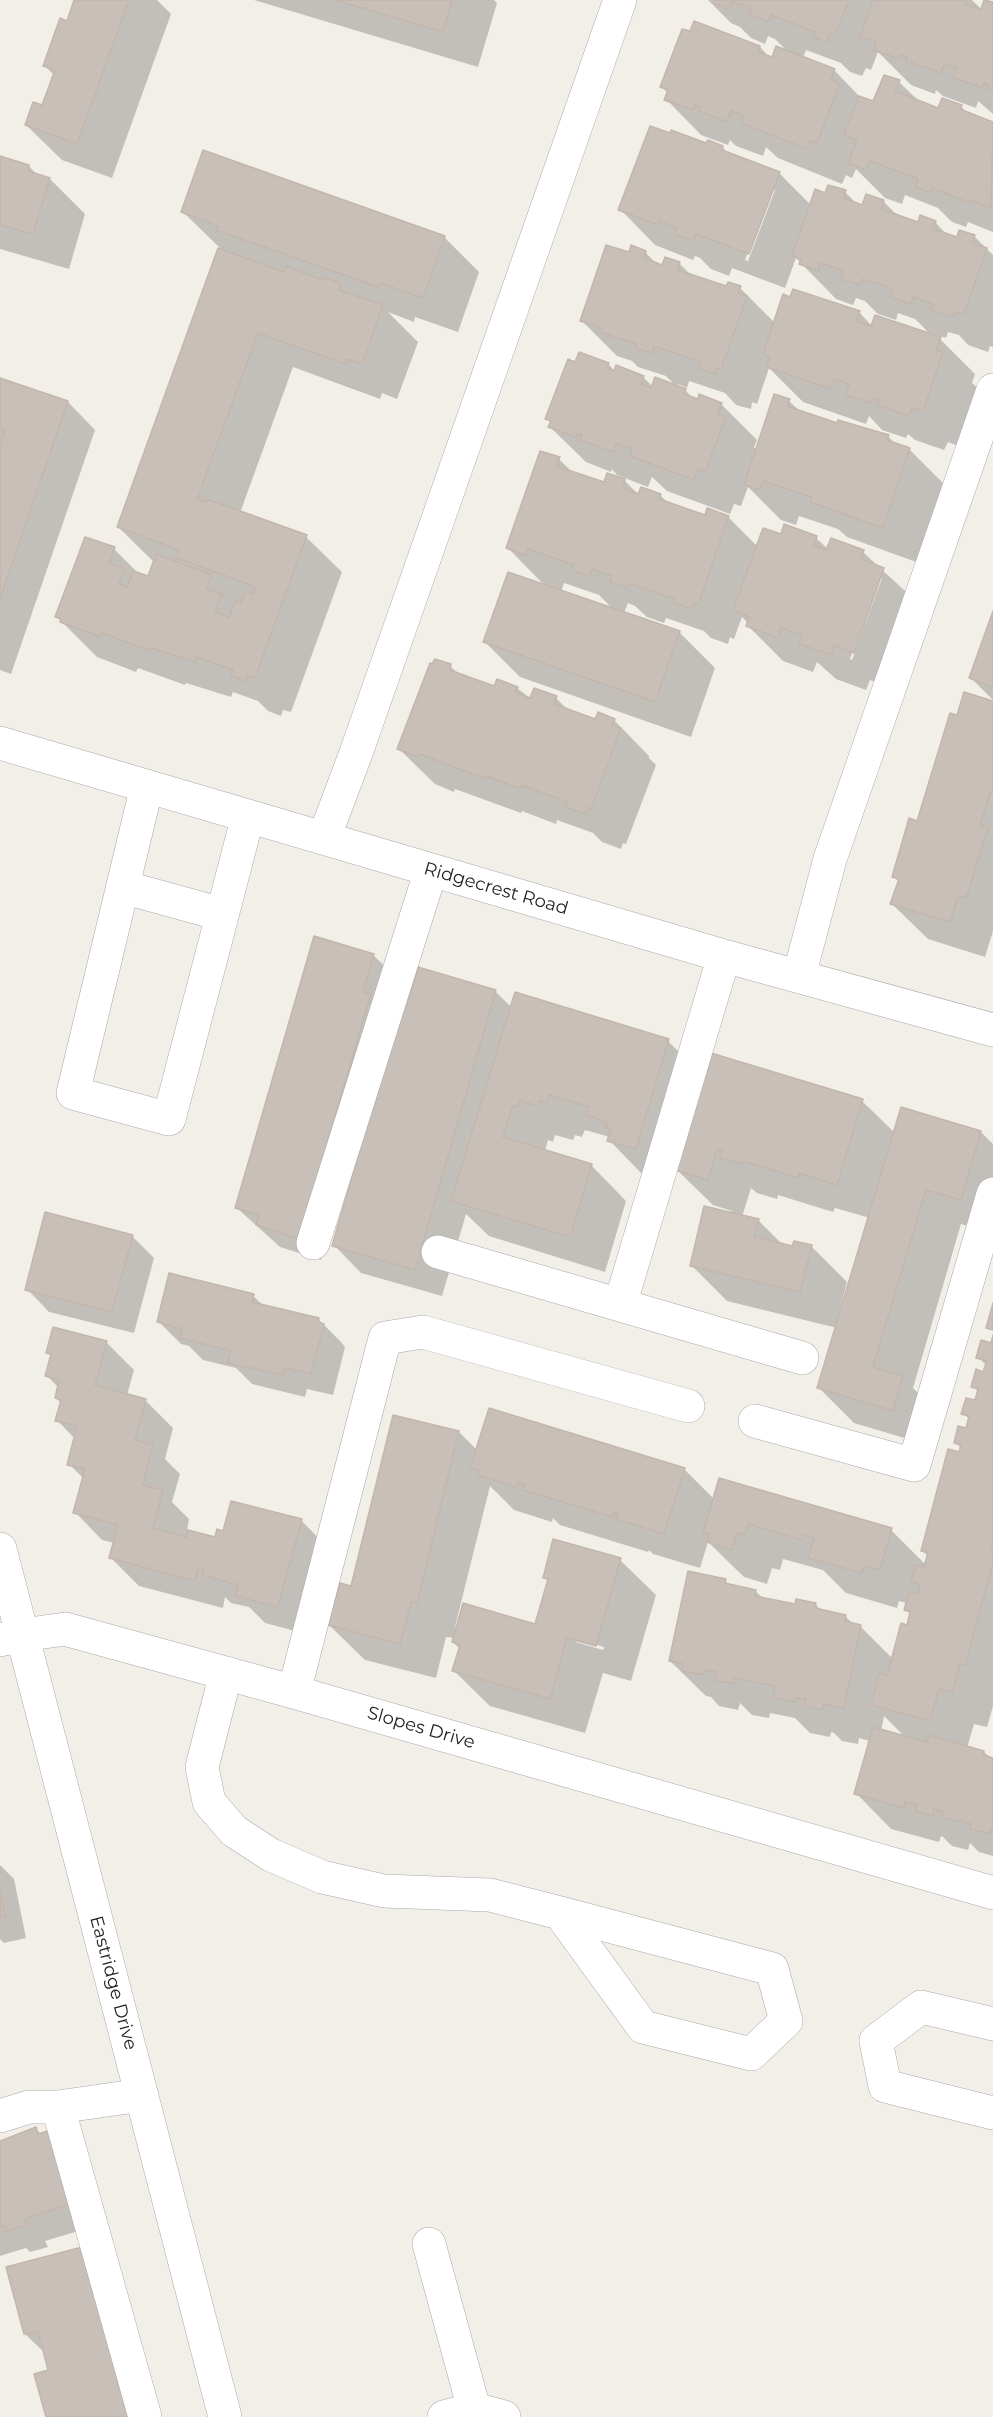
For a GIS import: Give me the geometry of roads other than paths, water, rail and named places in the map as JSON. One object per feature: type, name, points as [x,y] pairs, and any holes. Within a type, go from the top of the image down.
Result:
[{"type":"street","points":[[324,838],[360,742],[620,0]]},
{"type":"street","points":[[799,976],[830,858],[993,390]]},
{"type":"street","name":"Ridgecrest Road","points":[[0,743],[724,956],[993,1030]]},
{"type":"street","points":[[147,786],[73,1093],[169,1119],[248,816]]},
{"type":"street","points":[[313,1243],[431,870]]},
{"type":"street","points":[[123,887],[221,914]]},
{"type":"street","points":[[620,1305],[724,956]]},
{"type":"street","points":[[755,1420],[914,1465],[993,1194]]},
{"type":"street","points":[[438,1252],[802,1358]]},
{"type":"street","points":[[294,1692],[385,1338],[423,1332],[688,1406]]},
{"type":"street","name":"Eastridge Drive","points":[[0,1549],[11,1638],[142,2095],[225,2417]]},
{"type":"street","name":"Slopes Drive","points":[[11,1638],[65,1629],[226,1672],[993,1893]]},
{"type":"street","points":[[226,1672],[202,1767],[209,1802],[234,1831],[271,1855],[322,1877],[384,1891],[490,1895],[560,1913],[772,1969],[786,2021],[751,2054],[643,2027],[560,1913]]},
{"type":"street","points":[[993,2024],[921,2007],[876,2041],[885,2086],[993,2113]]},
{"type":"street","points":[[0,2115],[29,2108],[58,2107],[142,2095]]},
{"type":"street","points":[[58,2107],[145,2417]]},
{"type":"street","points":[[429,2244],[474,2414]]}]
